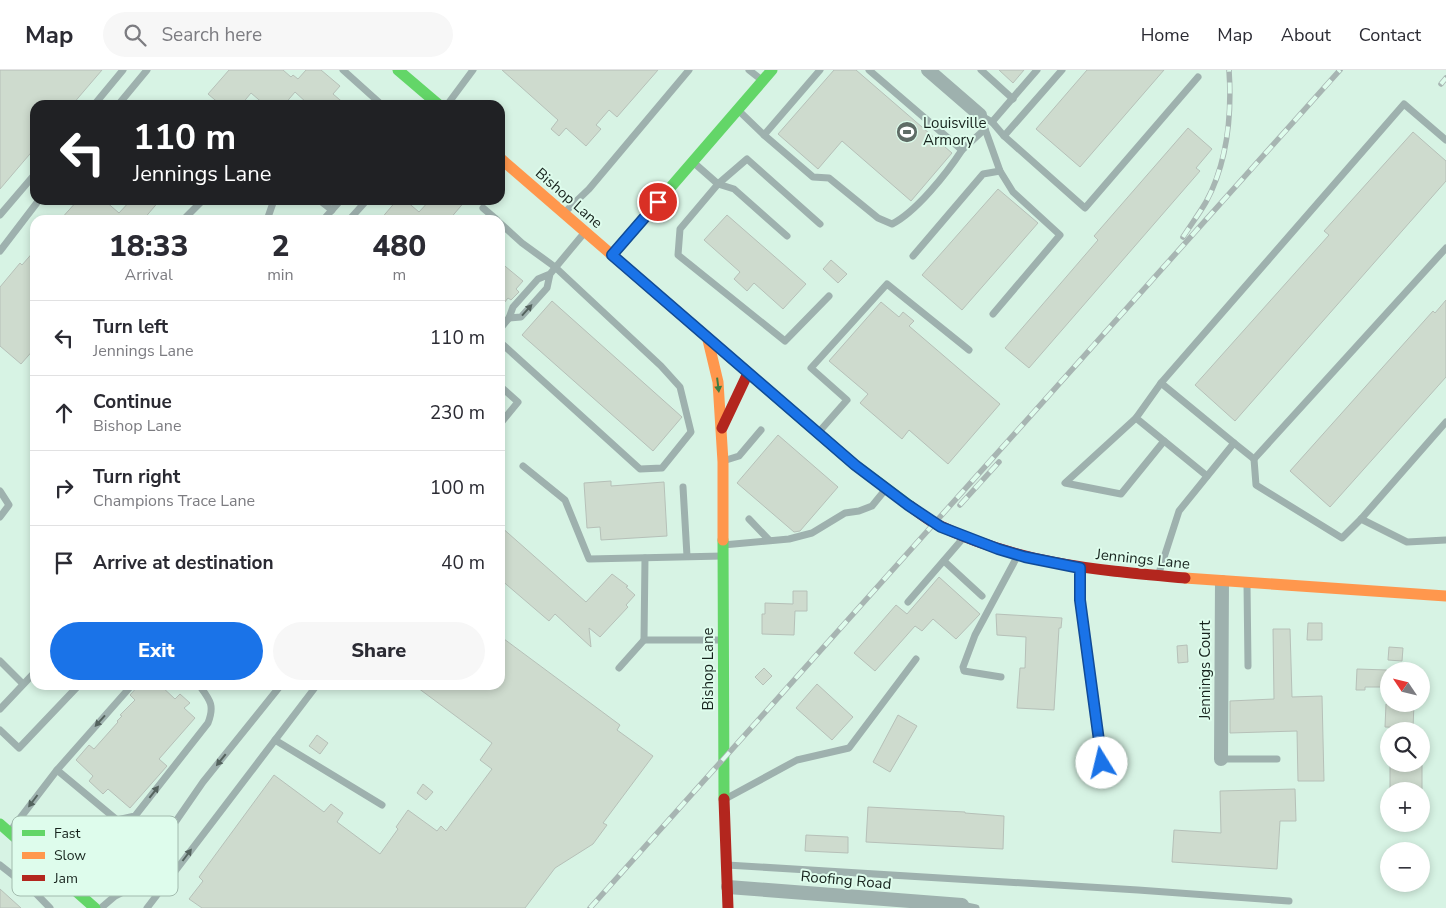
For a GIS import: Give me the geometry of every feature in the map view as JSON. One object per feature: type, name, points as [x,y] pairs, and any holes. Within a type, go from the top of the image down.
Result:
[{"type":"street","points":[[398,70],[425,100]]},
{"type":"street","points":[[612,255],[772,70]]},
{"type":"street","points":[[928,70],[986,118]]},
{"type":"street","name":"Bishop Lane","points":[[505,162],[748,373],[721,430]]},
{"type":"street","name":"Bishop Lane","points":[[708,340],[718,382],[723,462],[723,760],[728,908]]},
{"type":"street","name":"Jennings Lane","points":[[748,373],[885,489],[934,523],[1018,555],[1080,568],[1158,576],[1248,584],[1446,596]]},
{"type":"street","name":"Jennings Court","points":[[1221,759],[1222,582]]},
{"type":"street","points":[[0,824],[12,835]]},
{"type":"street","name":"Roofing Road","points":[[728,887],[962,906]]},
{"type":"street","points":[[82,896],[95,908]]},
{"type":"lane","points":[[98,100],[124,70]]},
{"type":"lane","points":[[122,100],[147,70]]},
{"type":"lane","points":[[343,70],[376,100]]},
{"type":"lane","points":[[451,100],[473,70]]},
{"type":"lane","points":[[564,213],[589,189],[689,70]]},
{"type":"lane","points":[[749,70],[763,81]]},
{"type":"lane","points":[[764,135],[820,70]]},
{"type":"lane","points":[[869,70],[962,150]]},
{"type":"lane","points":[[981,70],[1013,99]]},
{"type":"lane","points":[[993,314],[1060,235],[1013,192],[1000,171],[985,129],[986,118],[1013,99],[1037,70]]},
{"type":"lane","points":[[1004,136],[1062,70]]},
{"type":"lane","points":[[986,118],[1085,208],[1198,77]]},
{"type":"lane","points":[[1164,441],[1121,494],[1065,483],[1136,418],[1161,383],[1404,104],[1446,140]]},
{"type":"lane","points":[[738,110],[813,177],[829,178],[878,218],[892,224],[904,218],[916,207],[962,150],[985,129]]},
{"type":"lane","points":[[820,224],[747,159],[718,184],[680,229],[678,255],[785,342],[829,296]]},
{"type":"lane","points":[[693,162],[718,184],[734,189],[787,236]]},
{"type":"lane","points":[[913,256],[983,174],[1000,171]]},
{"type":"lane","points":[[0,215],[30,180]]},
{"type":"lane","points":[[0,251],[35,205]]},
{"type":"lane","points":[[188,215],[198,205]]},
{"type":"lane","points":[[326,205],[332,210]]},
{"type":"lane","points":[[328,215],[336,205]]},
{"type":"lane","points":[[354,215],[363,205]]},
{"type":"lane","points":[[483,208],[491,215]]},
{"type":"lane","points":[[505,228],[522,243],[555,267],[661,366],[680,387],[692,432],[662,468],[640,469],[505,347]]},
{"type":"lane","points":[[508,318],[521,317],[547,288],[550,274],[585,232]]},
{"type":"lane","points":[[1446,248],[1254,459],[1256,485],[1342,538],[1446,422]]},
{"type":"lane","points":[[505,322],[514,306],[538,279],[550,274]]},
{"type":"lane","points":[[817,433],[847,400],[811,368],[887,284],[968,350]]},
{"type":"lane","points":[[1161,383],[1254,459]]},
{"type":"lane","points":[[505,390],[518,402],[505,418]]},
{"type":"lane","points":[[1136,418],[1207,476]]},
{"type":"lane","points":[[723,462],[739,456],[762,430]]},
{"type":"lane","points":[[1158,576],[1179,511],[1234,444]]},
{"type":"lane","points":[[523,466],[565,500],[588,559],[687,556],[769,540],[789,539],[812,533],[845,513],[859,511],[872,506],[885,489]]},
{"type":"lane","points":[[683,487],[687,556]]},
{"type":"lane","points":[[0,491],[10,505],[0,517]]},
{"type":"lane","points":[[749,519],[769,540]]},
{"type":"lane","points":[[1361,519],[1407,542],[1446,540]]},
{"type":"lane","points":[[908,602],[965,536]]},
{"type":"lane","points":[[1001,677],[964,671],[963,667],[975,635],[1018,555]]},
{"type":"lane","points":[[619,668],[644,640],[645,558]]},
{"type":"lane","points":[[944,561],[982,596]]},
{"type":"lane","points":[[1080,568],[1080,600],[1105,782]]},
{"type":"lane","points":[[1248,584],[1248,666]]},
{"type":"lane","points":[[644,640],[723,640]]},
{"type":"lane","points":[[724,799],[797,760],[849,748],[916,659]]},
{"type":"lane","points":[[0,661],[23,684]]},
{"type":"lane","points":[[0,709],[30,677]]},
{"type":"lane","points":[[0,730],[19,748],[74,690]]},
{"type":"lane","points":[[21,816],[57,770],[128,690]]},
{"type":"lane","points":[[135,816],[208,723],[212,712],[209,700],[203,690]]},
{"type":"lane","points":[[178,818],[203,782],[277,690]]},
{"type":"lane","points":[[178,867],[313,690]]},
{"type":"lane","points":[[275,740],[382,805]]},
{"type":"lane","points":[[1221,759],[1277,758]]},
{"type":"lane","points":[[57,770],[112,816]]},
{"type":"lane","points":[[9,832],[12,828]]},
{"type":"lane","points":[[0,865],[12,874]]},
{"type":"lane","points":[[727,865],[1289,901]]},
{"type":"lane","points":[[38,896],[50,908]]},
{"type":"lane","points":[[101,908],[115,896]]},
{"type":"lane","points":[[147,908],[156,896]]},
{"type":"lane","points":[[962,906],[976,908]]},
{"type":"shaded area","points":[[0,70],[1446,70],[1446,908],[0,908]]},
{"type":"building","points":[[0,70],[102,70],[76,100],[30,100],[30,154],[0,189]]},
{"type":"building","points":[[229,70],[283,70],[291,77],[293,75],[298,79],[306,70],[321,70],[340,86],[333,94],[340,100],[304,100],[295,92],[288,100],[259,100],[251,93],[245,100],[215,100],[208,94]]},
{"type":"building","points":[[502,70],[658,70],[617,117],[609,110],[596,125],[601,129],[586,146],[566,128],[559,136],[551,129],[558,120]]},
{"type":"building","points":[[834,70],[856,70],[952,153],[911,201],[842,141],[818,169],[778,134]]},
{"type":"building","points":[[999,70],[1024,70],[1013,83]]},
{"type":"building","points":[[1087,70],[1164,70],[1080,167],[1036,129]]},
{"type":"building","points":[[1188,128],[1212,149],[1196,168],[1200,171],[1029,368],[1005,348],[1098,240],[1094,236]]},
{"type":"building","points":[[1413,132],[1446,161],[1446,181],[1235,421],[1195,385],[1329,235],[1324,231]]},
{"type":"building","points":[[998,189],[1038,223],[962,310],[922,275]]},
{"type":"building","points":[[74,205],[110,205],[119,213],[126,205],[156,205],[147,215],[64,215]]},
{"type":"building","points":[[393,205],[411,205],[419,212],[425,205],[462,205],[453,215],[384,215]]},
{"type":"building","points":[[727,215],[806,284],[783,309],[754,283],[747,291],[734,279],[740,272],[704,240]]},
{"type":"building","points":[[30,256],[30,354],[21,364],[0,346],[0,287],[20,263],[22,265]]},
{"type":"building","points":[[831,260],[847,274],[838,283],[823,269]]},
{"type":"building","points":[[505,266],[523,281],[516,289],[519,292],[511,300],[508,298],[505,302]]},
{"type":"building","points":[[1446,300],[1446,377],[1330,507],[1290,471],[1433,311],[1435,313]]},
{"type":"building","points":[[552,301],[682,417],[653,451],[522,335]]},
{"type":"building","points":[[881,302],[899,317],[903,312],[914,321],[909,326],[1000,404],[948,464],[909,430],[902,439],[860,403],[868,394],[829,361]]},
{"type":"building","points":[[778,435],[838,487],[800,531],[794,532],[737,483]]},
{"type":"building","points":[[611,481],[611,486],[664,482],[667,536],[601,540],[600,527],[587,528],[584,483]]},
{"type":"building","points":[[505,530],[586,602],[612,574],[628,586],[626,587],[635,595],[626,605],[628,607],[600,637],[589,628],[591,647],[555,614],[549,621],[505,583]]},
{"type":"building","points":[[939,577],[980,614],[956,639],[933,619],[922,631],[915,626],[875,671],[854,653],[896,605],[907,614]]},
{"type":"building","points":[[793,591],[807,591],[807,611],[795,611],[794,635],[762,634],[762,614],[765,614],[765,603],[793,604]]},
{"type":"building","points":[[996,614],[1062,618],[1061,628],[1059,628],[1054,710],[1017,708],[1020,668],[1025,668],[1026,637],[997,635]]},
{"type":"building","points":[[1308,623],[1322,623],[1322,640],[1307,640]]},
{"type":"building","points":[[1273,629],[1290,629],[1292,697],[1322,696],[1324,781],[1298,781],[1297,731],[1230,733],[1230,701],[1274,699]]},
{"type":"building","points":[[505,640],[620,725],[617,730],[653,756],[603,823],[607,825],[593,844],[555,868],[525,908],[202,908],[189,899],[203,881],[199,877],[274,775],[324,812],[331,804],[343,813],[337,822],[380,854],[398,829],[396,827],[408,810],[437,831],[441,826],[446,831],[492,769],[480,760],[492,743],[421,690],[505,690]]},
{"type":"building","points":[[1187,645],[1188,662],[1178,663],[1177,646]]},
{"type":"building","points":[[1389,647],[1403,648],[1402,661],[1388,660]]},
{"type":"building","points":[[764,668],[772,676],[763,685],[755,677]]},
{"type":"building","points":[[1357,669],[1380,670],[1380,687],[1365,687],[1365,690],[1356,690]]},
{"type":"building","points":[[817,684],[853,717],[832,740],[796,708]]},
{"type":"building","points":[[134,690],[165,690],[175,699],[180,694],[190,703],[184,708],[195,718],[159,759],[167,766],[130,808],[108,789],[103,794],[89,781],[93,776],[76,760],[89,745],[94,749],[118,722],[122,716],[120,715],[135,700],[130,695]]},
{"type":"building","points":[[1386,712],[1414,712],[1413,722],[1385,722]]},
{"type":"building","points":[[898,715],[917,726],[890,772],[873,762]]},
{"type":"building","points":[[317,735],[328,743],[320,754],[309,746]]},
{"type":"building","points":[[1390,772],[1422,772],[1422,782],[1390,782]]},
{"type":"building","points":[[423,784],[433,792],[426,800],[417,793]]},
{"type":"building","points":[[1295,789],[1296,821],[1280,821],[1277,869],[1172,862],[1174,830],[1221,833],[1220,791]]},
{"type":"building","points":[[868,807],[1004,816],[1003,849],[866,842]]},
{"type":"building","points":[[806,835],[848,837],[848,853],[805,851]]},
{"type":"building","points":[[0,889],[21,908],[0,908]]},
{"type":"railway","points":[[1183,237],[1206,202],[1219,171],[1229,121],[1229,70]]},
{"type":"railway","points":[[590,908],[1340,70]]},
{"type":"railway","points":[[1441,84],[1446,78]]},
{"type":"railway","points":[[960,505],[999,462]]},
{"type":"traffic: fast","points":[[398,70],[433,100]]},
{"type":"traffic: fast","points":[[612,255],[772,70]]},
{"type":"traffic: fast","points":[[731,358],[855,465],[910,506]]},
{"type":"traffic: fast","points":[[723,540],[724,799]]},
{"type":"traffic: fast","points":[[0,824],[12,835]]},
{"type":"traffic: fast","points":[[81,896],[95,908]]},
{"type":"traffic: slow","points":[[505,162],[731,358]]},
{"type":"traffic: slow","points":[[708,340],[718,382],[723,462],[723,540]]},
{"type":"traffic: slow","points":[[1185,578],[1446,596]]},
{"type":"traffic: jam","points":[[722,428],[748,373]]},
{"type":"traffic: jam","points":[[910,506],[936,524],[997,548],[1027,557],[1088,568],[1185,578]]},
{"type":"traffic: jam","points":[[724,799],[728,908]]},
{"type":"place","name":"Louisville Armory","points":[[907,132]]},
{"type":"route","points":[[658,202],[612,255],[708,340],[877,483],[934,523],[998,549],[1025,557],[1080,568],[1080,600],[1102,763]]}]
